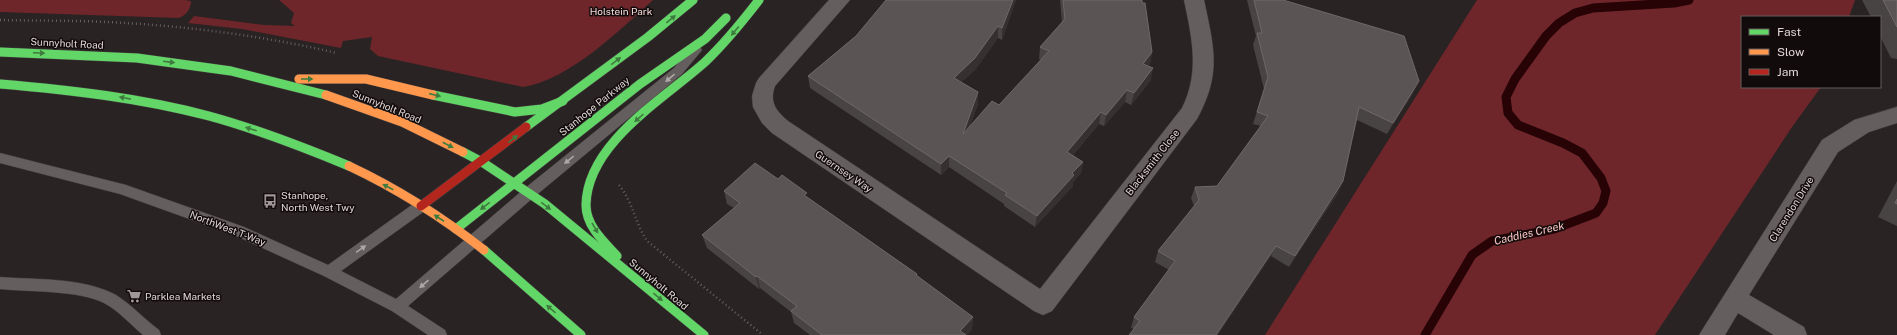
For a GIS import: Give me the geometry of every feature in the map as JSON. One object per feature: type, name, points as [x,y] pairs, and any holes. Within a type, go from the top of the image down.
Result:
[{"type":"main road","points":[[421,206],[648,37],[694,0]]},
{"type":"main road","points":[[641,282],[600,238],[588,217],[586,206],[589,180],[601,161],[622,134],[701,65],[734,33],[759,0]]},
{"type":"main road","name":"Stanhope Parkway","points":[[456,229],[640,84],[705,39],[734,11]]},
{"type":"main road","name":"Sunnyholt Road","points":[[0,52],[137,58],[204,67],[268,79],[318,92],[402,122],[482,162],[529,193],[641,282],[704,335]]},
{"type":"main road","points":[[268,79],[366,79],[459,101],[515,112],[542,109],[563,101]]},
{"type":"main road","points":[[0,84],[32,85],[124,97],[217,119],[288,142],[341,164],[389,187],[456,229],[581,335]]},
{"type":"street","name":"Guernsey Way","points":[[840,0],[766,83],[762,93],[762,103],[766,113],[780,127],[1043,304]]},
{"type":"street","name":"Blacksmith Close","points":[[1043,304],[1190,113],[1199,98],[1204,82],[1205,65],[1194,0]]},
{"type":"street","name":"Clarendon Drive","points":[[1711,335],[1830,146],[1846,133],[1870,122],[1897,115]]},
{"type":"street","points":[[1734,298],[1795,335]]},
{"type":"lane","points":[[397,307],[529,193],[678,71],[705,39]]},
{"type":"lane","name":"NorthWest T-Way","points":[[0,158],[121,189],[239,231],[329,272],[397,307],[440,335]]},
{"type":"lane","points":[[329,272],[421,206]]},
{"type":"lane","points":[[0,283],[81,291],[103,296],[122,307],[154,335]]},
{"type":"path","points":[[0,20],[141,24],[218,31],[291,42],[343,54]]},
{"type":"path","points":[[617,183],[632,201],[636,222],[647,242],[764,335]]},
{"type":"green space","points":[[0,0],[191,1],[188,11],[179,18],[0,12]]},
{"type":"green space","name":"Holstein Park","points":[[279,0],[653,0],[609,39],[576,64],[558,75],[523,87],[378,56],[370,49],[372,37],[343,41],[341,48],[242,29],[188,23],[194,16],[264,25],[295,26],[291,23],[294,13]]},
{"type":"green space","points":[[1477,0],[1855,0],[1849,16],[1741,16],[1741,88],[1820,88],[1792,127],[1655,335],[1265,335]]},
{"type":"building","points":[[886,0],[1013,0],[1002,28],[998,26],[975,58],[954,78],[978,92],[963,134],[992,101],[999,105],[1049,51],[1040,47],[1065,19],[1063,0],[1142,0],[1142,3],[1145,3],[1152,52],[1143,64],[1153,68],[1134,93],[1127,90],[1106,115],[1101,112],[1067,152],[1083,162],[1072,173],[1074,175],[1037,216],[1005,195],[1007,193],[949,156],[941,164],[808,76],[856,36]]},
{"type":"building","points":[[1254,0],[1283,0],[1404,36],[1419,81],[1393,123],[1359,107],[1343,181],[1295,256],[1276,246],[1216,335],[1129,335],[1140,321],[1134,317],[1175,261],[1158,251],[1199,200],[1195,187],[1217,186],[1268,116],[1257,112],[1268,77],[1257,33],[1262,33]]},
{"type":"building","points":[[1883,0],[1897,0],[1897,27]]},
{"type":"building","points":[[755,163],[778,179],[782,175],[807,193],[804,195],[917,274],[916,275],[973,317],[960,331],[966,335],[822,335],[791,311],[797,306],[757,276],[756,277],[702,235],[740,203],[724,191]]},
{"type":"waterway","name":"Caddies Creek","points":[[1425,335],[1472,255],[1492,241],[1554,229],[1596,213],[1603,203],[1606,191],[1601,178],[1582,153],[1563,143],[1518,125],[1508,113],[1506,97],[1515,79],[1546,36],[1559,23],[1575,13],[1593,8],[1674,3],[1689,0]]},
{"type":"traffic: fast","points":[[526,127],[648,37],[693,0]]},
{"type":"traffic: fast","points":[[617,256],[592,226],[587,212],[586,205],[589,183],[599,163],[613,143],[630,125],[712,55],[759,0]]},
{"type":"traffic: fast","points":[[456,229],[640,84],[705,39],[726,18]]},
{"type":"traffic: fast","points":[[0,52],[137,58],[231,71],[326,95]]},
{"type":"traffic: fast","points":[[0,84],[91,93],[180,109],[267,134],[349,166]]},
{"type":"traffic: fast","points":[[433,95],[515,112],[542,109],[563,101]]},
{"type":"traffic: fast","points":[[463,152],[482,162],[545,204],[704,335]]},
{"type":"traffic: fast","points":[[484,250],[581,335]]},
{"type":"traffic: slow","points":[[299,79],[366,79],[433,95]]},
{"type":"traffic: slow","points":[[326,95],[402,122],[463,152]]},
{"type":"traffic: slow","points":[[349,166],[385,183],[436,214],[484,250]]},
{"type":"traffic: jam","points":[[421,206],[526,127]]},
{"type":"place","name":"Stanhope, North West Twy","points":[[270,201]]},
{"type":"place","name":"Parklea Markets","points":[[134,296]]}]
